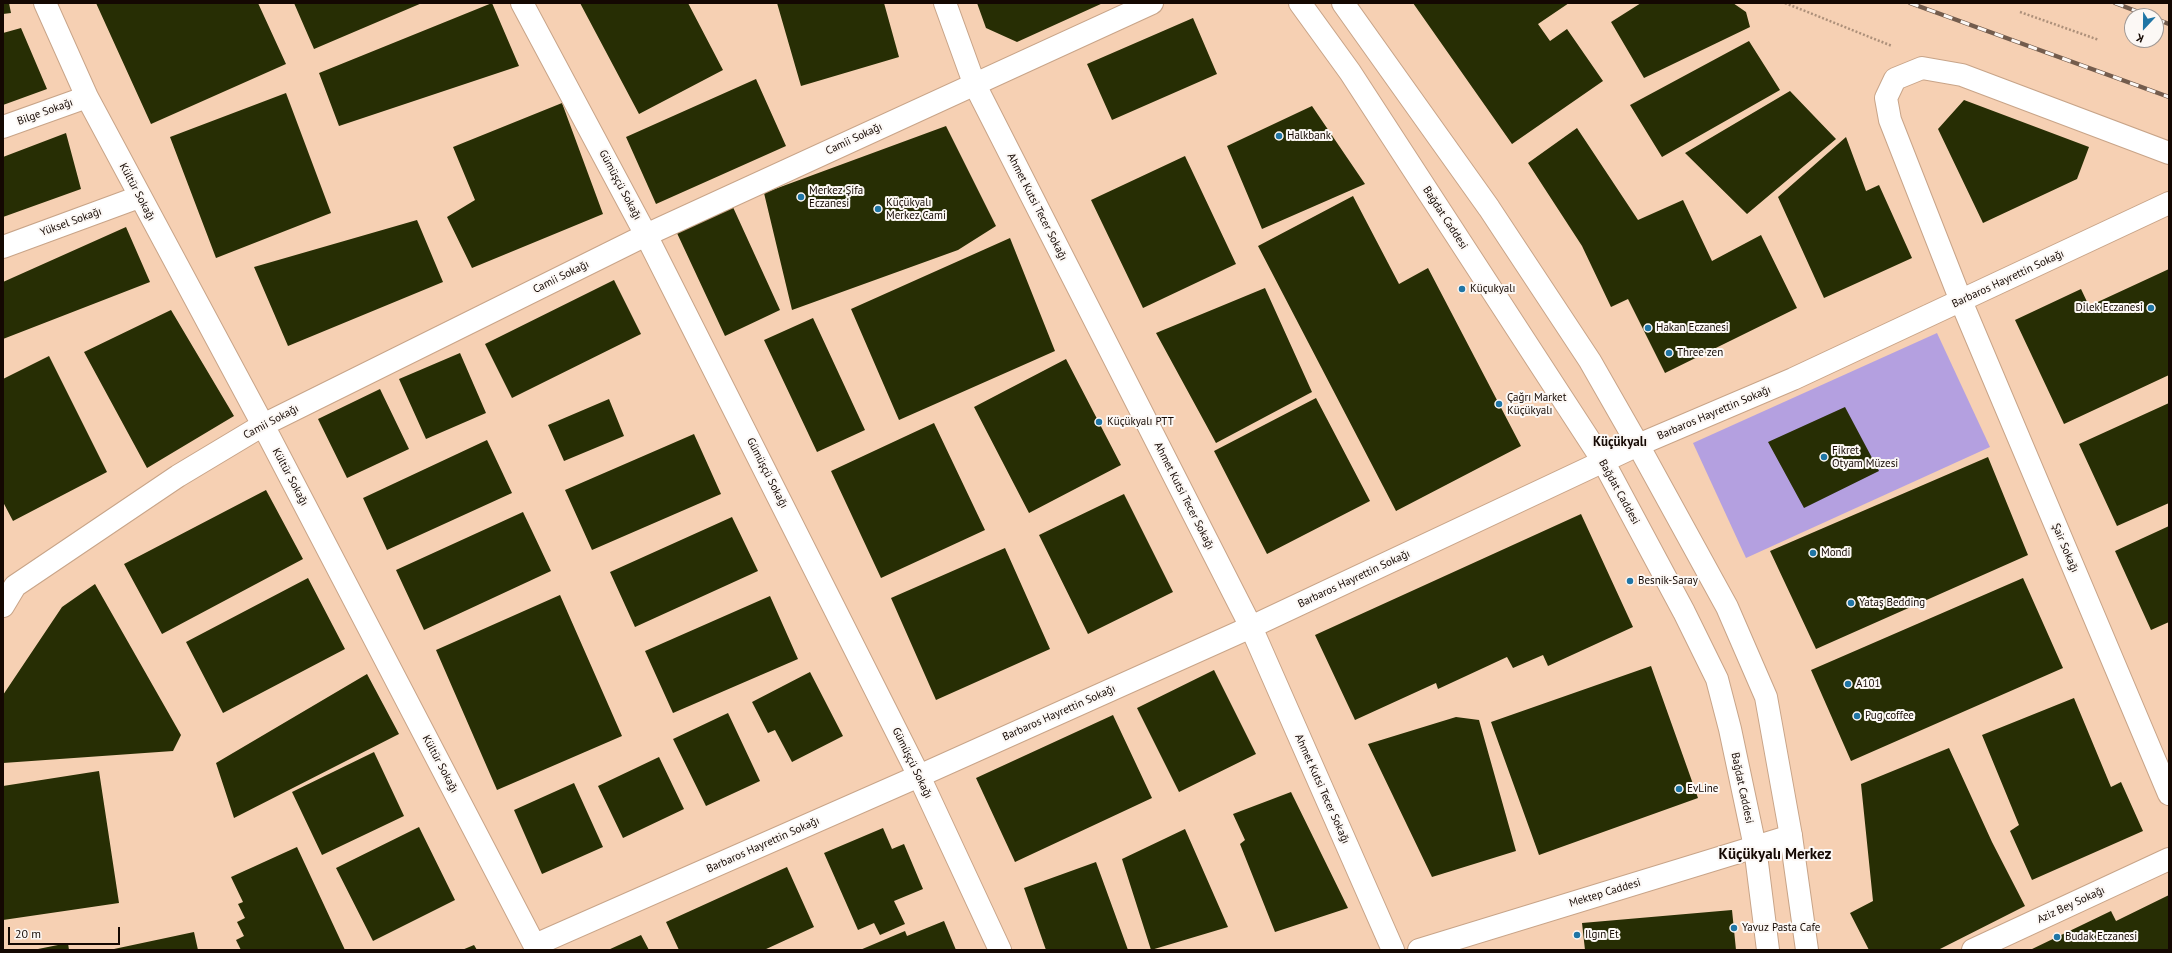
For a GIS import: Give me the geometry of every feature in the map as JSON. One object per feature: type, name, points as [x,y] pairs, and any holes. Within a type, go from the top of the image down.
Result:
[{"type":"street","name":"Kültür Sokağı","points":[[45,3],[87,97],[139,197],[263,425],[536,948]]},
{"type":"street","name":"Gümüşçü Sokağı","points":[[522,3],[646,235],[919,776],[1000,950]]},
{"type":"street","name":"Ahmet Kutsi Tecer Sokağı","points":[[945,3],[974,83],[1251,627],[1393,950]]},
{"type":"street","name":"Camii Sokağı","points":[[3,606],[15,586],[178,476],[263,425],[646,235],[974,83],[1152,3]]},
{"type":"street","name":"Bağdat Caddesi","points":[[1300,3],[1350,72],[1603,462],[1684,612],[1717,679],[1730,729],[1755,848],[1768,950]]},
{"type":"street","points":[[1344,3],[1489,208],[1590,361],[1727,607],[1766,697],[1791,836],[1807,950]]},
{"type":"street","name":"Şair Sokağı","points":[[2169,153],[1962,75],[1922,68],[1895,79],[1886,98],[1890,120],[1961,301],[2169,794]]},
{"type":"street","name":"Bilge Sokağı","points":[[3,127],[87,97]]},
{"type":"street","name":"Yüksel Sokağı","points":[[3,247],[139,197]]},
{"type":"street","name":"Barbaros Hayrettin Sokağı","points":[[536,948],[1251,627],[1638,445],[1793,379],[2169,203]]},
{"type":"street","name":"Mektep Caddesi","points":[[1428,949],[1791,836]]},
{"type":"street","name":"Aziz Bey Sokağı","points":[[1974,950],[2169,859]]},
{"type":"path","points":[[1785,3],[1896,48]]},
{"type":"path","points":[[2020,12],[2099,40]]},
{"type":"shaded area","points":[[1937,333],[1990,447],[1746,558],[1693,443]]},
{"type":"building","points":[[3,3],[9,3],[11,13],[3,14]]},
{"type":"building","points":[[96,3],[258,3],[286,64],[151,124]]},
{"type":"building","points":[[294,3],[422,3],[314,49]]},
{"type":"building","points":[[492,3],[519,66],[339,126],[319,73]]},
{"type":"building","points":[[580,3],[688,3],[723,70],[639,114]]},
{"type":"building","points":[[777,3],[884,3],[899,57],[801,86]]},
{"type":"building","points":[[977,3],[1103,3],[1017,42],[986,28]]},
{"type":"building","points":[[1413,3],[1569,3],[1538,24],[1550,41],[1567,29],[1603,81],[1512,144]]},
{"type":"building","points":[[1641,3],[1733,3],[1746,12],[1750,27],[1644,78],[1611,22]]},
{"type":"building","points":[[1193,18],[1217,74],[1112,120],[1087,64]]},
{"type":"building","points":[[21,28],[47,89],[3,105],[3,33]]},
{"type":"building","points":[[1749,41],[1780,90],[1662,157],[1630,105]]},
{"type":"building","points":[[756,79],[786,146],[656,204],[626,137]]},
{"type":"building","points":[[1790,91],[1836,139],[1747,214],[1685,153]]},
{"type":"building","points":[[286,93],[331,213],[216,258],[170,137]]},
{"type":"building","points":[[1964,100],[2089,147],[2077,179],[1983,223],[1938,129]]},
{"type":"building","points":[[562,103],[603,214],[472,268],[447,217],[475,200],[453,147]]},
{"type":"building","points":[[1312,106],[1365,184],[1262,229],[1227,146]]},
{"type":"building","name":"Küçükyalı Merkez Cami","points":[[946,126],[996,226],[958,250],[792,310],[764,193]]},
{"type":"building","points":[[1577,128],[1638,220],[1683,200],[1712,261],[1761,235],[1797,308],[1665,373],[1628,299],[1611,307],[1582,246],[1528,163]]},
{"type":"building","points":[[66,133],[81,189],[3,217],[3,157]]},
{"type":"building","points":[[1846,137],[1866,191],[1879,185],[1912,258],[1824,298],[1778,197]]},
{"type":"building","points":[[1185,156],[1236,264],[1143,308],[1091,200]]},
{"type":"building","points":[[1353,196],[1399,284],[1428,268],[1521,446],[1396,511],[1258,246]]},
{"type":"building","points":[[732,205],[780,310],[725,336],[676,231]]},
{"type":"building","points":[[417,220],[443,282],[288,346],[254,267]]},
{"type":"building","points":[[126,227],[150,282],[3,339],[3,282]]},
{"type":"building","points":[[1010,238],[1055,351],[899,420],[851,309]]},
{"type":"building","points":[[2169,269],[2169,375],[2064,424],[2015,320],[2081,289],[2089,306]]},
{"type":"building","points":[[614,280],[641,334],[512,398],[485,344]]},
{"type":"building","points":[[1265,288],[1312,392],[1216,443],[1156,333]]},
{"type":"building","points":[[171,310],[234,416],[147,468],[84,352]]},
{"type":"building","points":[[813,318],[865,430],[817,452],[764,340]]},
{"type":"building","points":[[460,353],[486,413],[426,439],[399,379]]},
{"type":"building","points":[[49,356],[107,472],[13,521],[3,502],[3,379]]},
{"type":"building","points":[[1066,359],[1121,465],[1029,513],[974,407]]},
{"type":"building","points":[[380,389],[409,449],[347,478],[318,419]]},
{"type":"building","points":[[1316,398],[1370,501],[1267,554],[1214,451]]},
{"type":"building","points":[[609,399],[624,436],[564,461],[548,425]]},
{"type":"building","points":[[2169,403],[2169,503],[2117,526],[2079,444]]},
{"type":"building","name":"Fikret Otyam Müzesi","points":[[1845,407],[1879,471],[1804,508],[1768,442]]},
{"type":"building","points":[[934,423],[985,530],[881,578],[831,471]]},
{"type":"building","points":[[694,434],[721,494],[592,550],[565,490]]},
{"type":"building","points":[[487,440],[512,493],[387,550],[363,498]]},
{"type":"building","points":[[1988,457],[2028,555],[1816,649],[1770,551]]},
{"type":"building","points":[[266,490],[303,559],[162,634],[124,564]]},
{"type":"building","points":[[1124,494],[1173,592],[1088,634],[1039,535]]},
{"type":"building","points":[[523,512],[551,571],[424,630],[396,570]]},
{"type":"building","points":[[1581,514],[1633,627],[1548,666],[1543,655],[1513,668],[1507,657],[1438,689],[1436,683],[1355,720],[1315,635]]},
{"type":"building","points":[[732,517],[758,571],[635,627],[610,572]]},
{"type":"building","points":[[2169,526],[2169,622],[2151,630],[2115,551]]},
{"type":"building","points":[[1005,548],[1050,649],[936,700],[891,598]]},
{"type":"building","points":[[308,578],[345,649],[223,713],[186,642]]},
{"type":"building","points":[[2023,578],[2063,668],[1851,761],[1811,670]]},
{"type":"building","points":[[95,584],[181,735],[173,751],[3,763],[3,695],[62,607]]},
{"type":"building","points":[[560,595],[622,736],[497,790],[436,650]]},
{"type":"building","points":[[770,596],[798,659],[673,713],[645,651]]},
{"type":"building","points":[[1651,666],[1698,798],[1539,855],[1491,722]]},
{"type":"building","points":[[1214,670],[1256,754],[1179,792],[1137,708]]},
{"type":"building","points":[[810,672],[843,736],[792,762],[775,730],[768,733],[752,702]]},
{"type":"building","points":[[367,674],[399,734],[234,818],[216,763]]},
{"type":"building","points":[[2074,698],[2111,787],[2121,782],[2143,831],[2032,880],[2010,831],[2019,825],[1982,735]]},
{"type":"building","points":[[728,713],[760,781],[706,806],[673,739]]},
{"type":"building","points":[[1113,715],[1152,798],[1015,862],[976,778]]},
{"type":"building","points":[[1456,717],[1479,720],[1516,851],[1432,877],[1368,744]]},
{"type":"building","points":[[1949,748],[1992,842],[2025,906],[1938,950],[1869,950],[1850,913],[1873,901],[1861,784]]},
{"type":"building","points":[[374,752],[404,816],[322,855],[292,792]]},
{"type":"building","points":[[659,757],[684,809],[623,838],[598,786]]},
{"type":"building","points":[[99,771],[119,903],[3,920],[3,786]]},
{"type":"building","points":[[574,783],[603,847],[542,874],[514,810]]},
{"type":"building","points":[[1291,792],[1348,908],[1275,932],[1240,844],[1245,840],[1233,814]]},
{"type":"building","points":[[419,827],[455,900],[373,941],[336,868]]},
{"type":"building","points":[[883,828],[892,849],[904,844],[923,889],[894,901],[905,924],[880,935],[874,923],[858,930],[824,853]]},
{"type":"building","points":[[1185,829],[1228,927],[1151,950],[1122,859]]},
{"type":"building","points":[[297,847],[345,950],[241,950],[236,940],[244,936],[237,922],[245,918],[238,904],[243,902],[231,877]]},
{"type":"building","points":[[1096,862],[1128,950],[1046,950],[1024,888]]},
{"type":"building","points":[[787,867],[814,927],[764,950],[679,950],[666,922]]},
{"type":"building","points":[[2169,895],[2169,950],[2030,950],[2111,911],[2116,921]]},
{"type":"building","points":[[1732,910],[1736,950],[1585,950],[1582,923]]},
{"type":"building","points":[[944,921],[956,950],[860,950],[905,931],[907,936]]},
{"type":"building","points":[[194,932],[198,950],[114,950],[114,949]]},
{"type":"building","points":[[641,935],[649,950],[608,950]]},
{"type":"building","points":[[68,943],[69,950],[38,950],[38,949]]},
{"type":"building","points":[[474,945],[477,950],[462,950]]},
{"type":"railway","points":[[1910,3],[2169,97]]},
{"type":"railway","points":[[2115,3],[2128,8]]},
{"type":"railway","points":[[2164,22],[2169,24]]},
{"type":"place","name":"Halkbank","points":[[1279,136]]},
{"type":"place","name":"Merkez Şifa Eczanesi","points":[[801,197]]},
{"type":"place","name":"Küçükyalı Merkez Cami","points":[[878,209]]},
{"type":"place","name":"Küçukyalı","points":[[1462,289]]},
{"type":"place","name":"Dilek Eczanesi","points":[[2151,308]]},
{"type":"place","name":"Hakan Eczanesi","points":[[1648,328]]},
{"type":"place","name":"Three zen","points":[[1669,353]]},
{"type":"place","name":"Çağrı Market Küçükyalı","points":[[1499,404]]},
{"type":"place","name":"Küçükyalı PTT","points":[[1099,422]]},
{"type":"place","name":"Fikret Otyam Müzesi","points":[[1824,457]]},
{"type":"place","name":"Mondi","points":[[1813,553]]},
{"type":"place","name":"Besnik-Saray","points":[[1630,581]]},
{"type":"place","name":"Yataş Bedding","points":[[1851,603]]},
{"type":"place","name":"A101","points":[[1848,684]]},
{"type":"place","name":"Pug coffee","points":[[1857,716]]},
{"type":"place","name":"EvLine","points":[[1679,789]]},
{"type":"place","name":"Yavuz Pasta Cafe","points":[[1734,928]]},
{"type":"place","name":"Ilgın Et","points":[[1577,935]]},
{"type":"place","name":"Budak Eczanesi","points":[[2057,937]]},
{"type":"district","name":"Küçükyalı","points":[[1620,442]]},
{"type":"district","name":"Küçükyalı Merkez","points":[[1775,855]]}]
